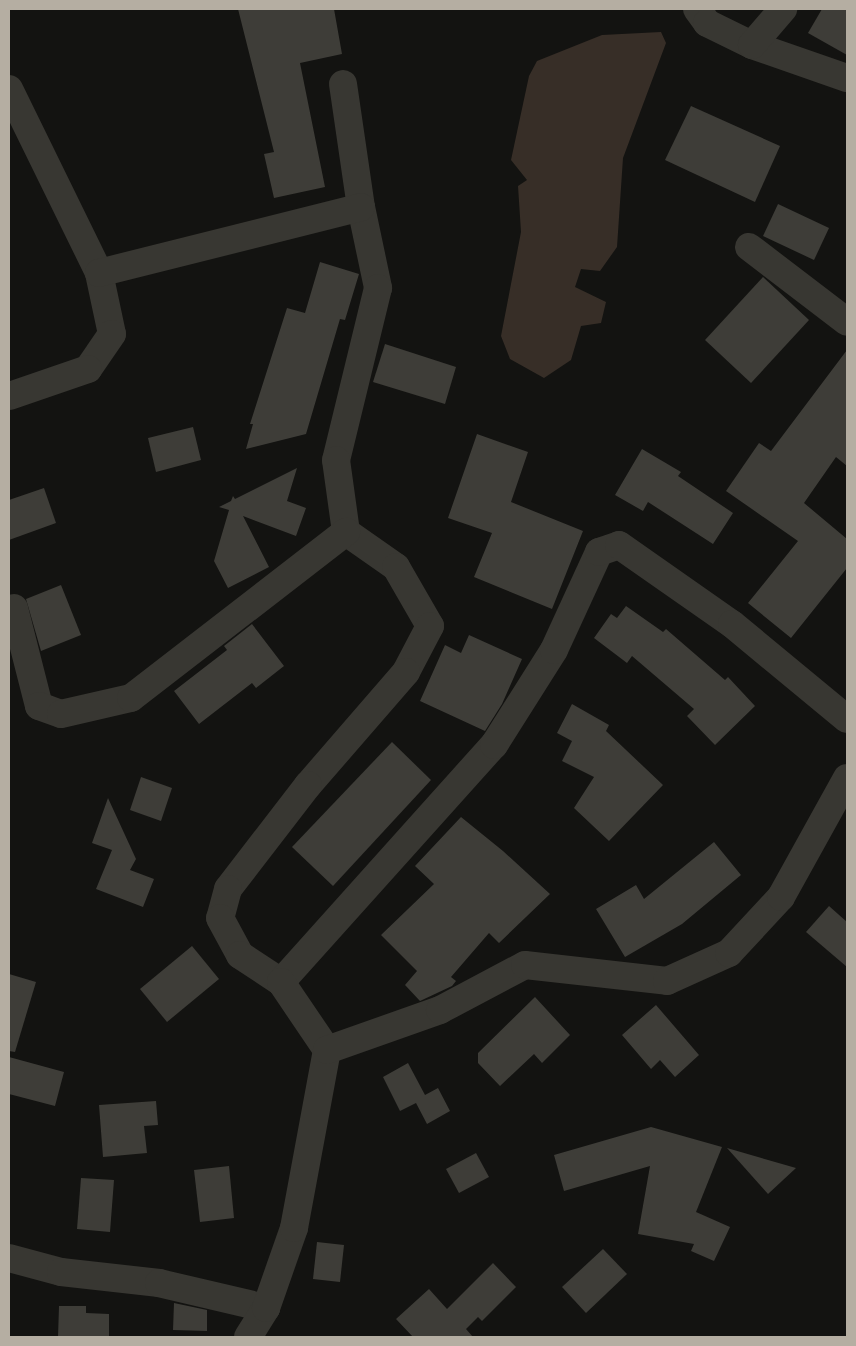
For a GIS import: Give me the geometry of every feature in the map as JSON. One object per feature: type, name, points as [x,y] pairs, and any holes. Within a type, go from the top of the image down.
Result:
[{"type":"street","points":[[697,9],[707,23],[752,45],[847,78]]},
{"type":"street","points":[[752,45],[783,9]]},
{"type":"street","points":[[248,1337],[266,1308],[294,1228],[327,1050],[281,982],[240,955],[220,918],[228,889],[308,785],[406,672],[430,626],[396,567],[346,532],[336,460],[378,288],[361,207],[343,84]]},
{"type":"street","points":[[9,89],[99,273],[112,334],[88,369],[9,396]]},
{"type":"street","points":[[99,273],[361,207]]},
{"type":"street","points":[[749,246],[847,322]]},
{"type":"street","points":[[14,608],[38,706],[61,714],[132,698],[346,532]]},
{"type":"street","points":[[281,982],[494,744],[554,650],[599,552],[619,545],[732,624],[847,719]]},
{"type":"street","points":[[327,1050],[440,1010],[525,965],[667,981],[729,953],[781,897],[847,778]]},
{"type":"street","points":[[9,1258],[61,1272],[159,1283],[266,1308]]},
{"type":"shaded area","points":[[661,32],[666,43],[623,158],[617,247],[600,271],[581,269],[575,287],[606,302],[601,323],[581,326],[571,360],[544,378],[510,359],[501,336],[521,232],[518,186],[527,180],[511,160],[529,76],[537,61],[602,35]]},
{"type":"building","points":[[238,9],[334,9],[342,54],[300,63],[325,187],[274,198],[264,154],[274,152]]},
{"type":"building","points":[[822,9],[847,9],[847,55],[808,33]]},
{"type":"building","points":[[691,106],[780,146],[755,202],[665,160]]},
{"type":"building","points":[[778,204],[829,228],[814,260],[763,236]]},
{"type":"building","points":[[320,262],[359,274],[345,320],[340,319],[306,434],[246,449],[253,424],[250,424],[287,308],[305,313]]},
{"type":"building","points":[[763,277],[809,320],[751,383],[705,340]]},
{"type":"building","points":[[385,344],[456,367],[445,404],[373,382]]},
{"type":"building","points":[[847,350],[847,466],[836,457],[804,503],[847,539],[847,568],[791,638],[748,603],[798,541],[726,491],[759,443],[771,451]]},
{"type":"building","points":[[193,427],[201,460],[156,472],[148,438]]},
{"type":"building","points":[[477,434],[528,452],[511,502],[583,531],[552,609],[474,577],[492,533],[448,518]]},
{"type":"building","points":[[642,449],[681,472],[678,476],[733,513],[713,544],[648,502],[643,511],[615,495]]},
{"type":"building","points":[[297,468],[287,501],[306,508],[296,536],[243,516],[269,567],[228,588],[214,561],[229,510],[219,507],[231,501],[233,496],[235,499]]},
{"type":"building","points":[[44,488],[56,523],[9,540],[9,500]]},
{"type":"building","points":[[61,585],[81,635],[41,651],[26,599]]},
{"type":"building","points":[[626,606],[663,632],[666,629],[725,680],[728,677],[755,706],[715,745],[687,716],[694,709],[632,656],[627,663],[594,638],[611,614],[617,618]]},
{"type":"building","points":[[252,624],[284,666],[256,688],[252,683],[199,724],[174,691],[227,650],[224,646]]},
{"type":"building","points":[[469,635],[522,659],[502,704],[485,731],[420,701],[445,645],[461,653]]},
{"type":"building","points":[[572,704],[609,725],[606,731],[663,785],[609,841],[574,808],[594,777],[562,761],[572,741],[557,733]]},
{"type":"building","points":[[392,742],[431,780],[333,886],[292,847]]},
{"type":"building","points":[[141,777],[172,788],[161,821],[130,810]]},
{"type":"building","points":[[108,798],[136,859],[130,870],[154,879],[143,907],[96,889],[112,850],[92,843]]},
{"type":"building","points":[[461,817],[503,851],[550,894],[499,943],[489,933],[451,977],[456,981],[452,986],[420,1001],[405,985],[417,971],[381,935],[434,884],[415,866]]},
{"type":"building","points":[[714,842],[741,875],[682,924],[625,957],[596,909],[636,885],[644,899]]},
{"type":"building","points":[[829,906],[847,922],[847,967],[806,932]]},
{"type":"building","points":[[192,946],[219,979],[167,1022],[140,989]]},
{"type":"building","points":[[9,974],[36,982],[15,1052],[9,1051]]},
{"type":"building","points":[[535,997],[570,1035],[542,1063],[534,1054],[500,1086],[478,1063],[478,1053]]},
{"type":"building","points":[[656,1005],[699,1055],[675,1077],[660,1060],[651,1069],[622,1035]]},
{"type":"building","points":[[9,1057],[64,1072],[55,1106],[9,1094]]},
{"type":"building","points":[[408,1063],[425,1095],[438,1088],[450,1111],[427,1124],[416,1103],[400,1111],[383,1077]]},
{"type":"building","points":[[156,1101],[158,1125],[144,1126],[147,1153],[103,1157],[99,1105]]},
{"type":"building","points":[[651,1127],[722,1147],[696,1212],[730,1227],[714,1261],[691,1251],[694,1244],[638,1234],[650,1166],[564,1191],[554,1155]]},
{"type":"building","points":[[727,1148],[796,1168],[768,1194]]},
{"type":"building","points":[[476,1153],[489,1177],[459,1193],[446,1169]]},
{"type":"building","points":[[229,1166],[234,1218],[200,1222],[194,1170]]},
{"type":"building","points":[[81,1178],[114,1180],[110,1232],[77,1229]]},
{"type":"building","points":[[317,1242],[344,1245],[340,1282],[313,1279]]},
{"type":"building","points":[[603,1249],[627,1274],[586,1313],[562,1287]]},
{"type":"building","points":[[493,1263],[516,1287],[482,1321],[478,1317],[466,1329],[473,1337],[413,1337],[396,1319],[429,1289],[447,1309]]},
{"type":"building","points":[[174,1303],[207,1310],[207,1331],[173,1330]]},
{"type":"building","points":[[59,1306],[86,1306],[86,1313],[109,1314],[109,1337],[58,1337]]}]
